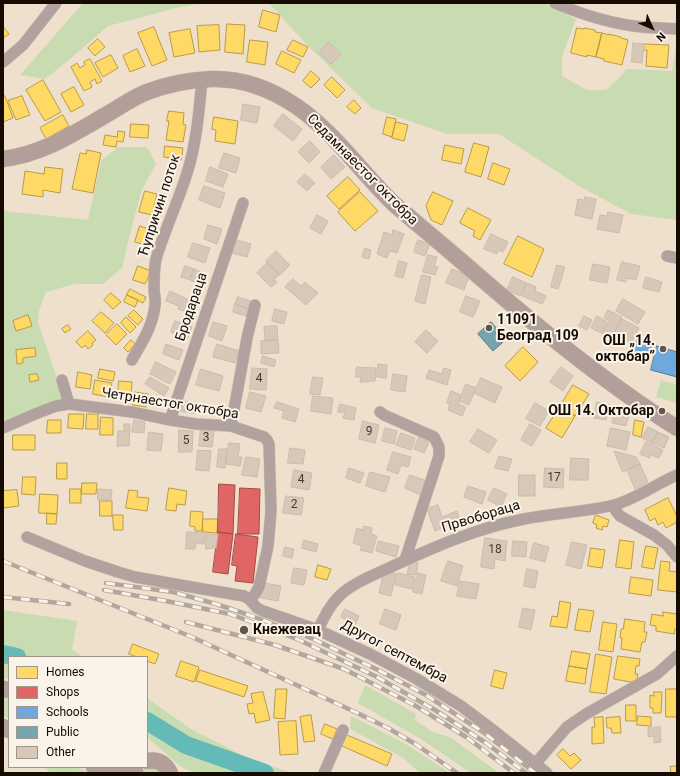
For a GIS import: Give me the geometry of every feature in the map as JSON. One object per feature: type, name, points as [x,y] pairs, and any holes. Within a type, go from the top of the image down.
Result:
[{"type":"street","points":[[3,62],[23,45],[56,3]]},
{"type":"street","points":[[555,3],[575,12],[615,23],[643,27],[677,29]]},
{"type":"street","name":"Седамнаестог октобра","points":[[3,159],[34,152],[57,143],[132,100],[146,93],[176,83],[202,80],[227,80],[255,86],[279,95],[307,114],[394,203],[422,229],[527,317],[591,369],[677,428]]},
{"type":"street","name":"Ћупричин поток","points":[[132,360],[147,333],[153,317],[156,261],[191,159],[198,129],[202,80]]},
{"type":"street","name":"Бродараца","points":[[170,420],[243,203]]},
{"type":"street","points":[[231,426],[247,338],[255,305]]},
{"type":"street","points":[[62,380],[69,404]]},
{"type":"street","name":"Четрнаестог октобра","points":[[3,428],[56,406],[69,404],[132,412],[196,424],[231,426],[267,440],[269,444],[271,511],[268,546],[259,587],[250,600]]},
{"type":"street","points":[[380,412],[434,437],[440,446],[439,456],[427,497],[405,560]]},
{"type":"street","name":"Првобораца","points":[[318,630],[325,614],[336,599],[346,590],[359,582],[405,560],[454,539],[511,521],[548,514],[615,505],[677,475]]},
{"type":"street","points":[[615,505],[616,511],[620,516],[654,535],[667,545],[677,557]]},
{"type":"street","name":"Другог септембра","points":[[27,537],[85,561],[135,577],[245,596],[257,608],[263,611],[318,630],[370,654],[415,678],[461,706],[547,773]]},
{"type":"street","points":[[535,764],[567,727],[586,714],[657,674],[677,656]]},
{"type":"street","points":[[324,773],[343,730]]},
{"type":"street","points":[[150,758],[162,763],[171,772]]},
{"type":"street","points":[[96,768],[107,773]]},
{"type":"street","points":[[120,768],[135,770]]},
{"type":"green space","points":[[83,3],[202,3],[176,8],[108,26],[45,79],[20,75]]},
{"type":"green space","points":[[269,3],[544,3],[576,19],[562,56],[562,76],[587,90],[606,90],[621,76],[626,69],[672,71],[677,40],[677,220],[631,214],[579,186],[499,134],[447,134],[372,108],[307,45]]},
{"type":"green space","points":[[118,147],[147,147],[156,164],[142,189],[122,268],[103,284],[75,284],[46,292],[39,311],[38,322],[64,399],[3,426],[3,211],[88,220],[101,161]]},
{"type":"green space","points":[[661,380],[677,385],[677,403],[656,397]]},
{"type":"green space","points":[[3,610],[77,621],[72,650],[81,656],[8,656],[8,679],[3,678]]},
{"type":"green space","points":[[365,685],[416,714],[415,720],[433,732],[450,737],[499,773],[471,773],[421,739],[358,703]]},
{"type":"green space","points":[[3,698],[8,699],[8,718],[3,715]]},
{"type":"green space","points":[[148,699],[191,729],[254,761],[293,773],[195,773],[181,767],[148,738]]},
{"type":"green space","points":[[351,716],[404,743],[450,773],[420,773],[402,757],[350,729]]},
{"type":"green space","points":[[148,765],[166,773],[138,773],[141,768],[148,768]]},
{"type":"green space","points":[[46,768],[79,768],[90,773],[51,773]]},
{"type":"building: Homes","points":[[263,10],[280,15],[276,32],[259,27]]},
{"type":"building: Homes","points":[[227,24],[245,25],[243,54],[225,52]]},
{"type":"building: Homes","points":[[219,25],[220,50],[199,52],[197,26]]},
{"type":"building: Homes","points":[[3,26],[9,34],[3,38]]},
{"type":"building: Homes","points":[[154,27],[167,60],[152,66],[138,33]]},
{"type":"building: Homes","points":[[577,28],[595,30],[595,32],[602,33],[596,57],[587,55],[587,57],[571,53]]},
{"type":"building: Homes","points":[[190,29],[195,53],[174,57],[169,33]]},
{"type":"building: Homes","points":[[602,33],[628,40],[622,65],[604,61],[604,59],[596,57]]},
{"type":"building: Homes","points":[[98,39],[105,47],[95,56],[88,48]]},
{"type":"building: Homes","points":[[250,40],[268,42],[265,65],[247,62]]},
{"type":"building: Homes","points":[[293,40],[308,47],[303,57],[287,50]]},
{"type":"building: Homes","points":[[644,44],[669,45],[667,68],[646,66],[647,50],[643,50]]},
{"type":"building: Homes","points":[[137,49],[145,66],[130,72],[123,56]]},
{"type":"building: Homes","points":[[282,51],[301,60],[294,73],[276,64]]},
{"type":"building: Homes","points":[[111,55],[118,68],[103,77],[95,63]]},
{"type":"building: Homes","points":[[90,59],[102,81],[97,84],[95,79],[90,82],[92,87],[84,91],[71,67],[77,63],[80,68],[85,65],[84,62]]},
{"type":"building: Homes","points":[[311,71],[320,79],[311,88],[303,81]]},
{"type":"building: Homes","points":[[332,77],[345,90],[337,98],[324,85]]},
{"type":"building: Homes","points":[[43,80],[61,112],[45,121],[26,90]]},
{"type":"building: Homes","points":[[74,87],[84,105],[71,112],[61,94]]},
{"type":"building: Homes","points":[[5,96],[13,118],[3,122],[3,97]]},
{"type":"building: Homes","points":[[22,96],[30,115],[16,120],[8,101]]},
{"type":"building: Homes","points":[[354,100],[361,108],[355,114],[347,107]]},
{"type":"building: Homes","points":[[169,111],[184,113],[183,124],[186,125],[183,142],[166,140]]},
{"type":"building: Homes","points":[[63,115],[69,126],[46,139],[40,128]]},
{"type":"building: Homes","points":[[214,117],[238,121],[235,144],[215,141],[216,130],[212,129]]},
{"type":"building: Homes","points":[[387,117],[396,119],[392,137],[383,134]]},
{"type":"building: Homes","points":[[396,122],[408,125],[404,141],[392,138]]},
{"type":"building: Homes","points":[[131,124],[149,125],[148,138],[130,137]]},
{"type":"building: Homes","points":[[118,131],[125,132],[123,142],[117,141],[116,147],[103,145],[105,135],[117,137]]},
{"type":"building: Homes","points":[[474,143],[489,147],[481,177],[465,172]]},
{"type":"building: Homes","points":[[445,145],[464,149],[461,164],[442,160]]},
{"type":"building: Homes","points":[[165,146],[183,148],[181,160],[164,157]]},
{"type":"building: Homes","points":[[87,150],[101,153],[93,193],[72,189],[80,153],[86,154]]},
{"type":"building: Homes","points":[[493,163],[510,169],[504,185],[488,179]]},
{"type":"building: Homes","points":[[45,167],[63,169],[60,193],[43,190],[43,197],[22,194],[25,171],[44,174]]},
{"type":"building: Homes","points":[[348,177],[360,190],[339,209],[327,196]]},
{"type":"building: Homes","points":[[145,191],[157,194],[152,215],[139,212]]},
{"type":"building: Homes","points":[[360,192],[378,211],[355,231],[338,212]]},
{"type":"building: Homes","points":[[433,192],[453,201],[442,225],[431,220],[426,206]]},
{"type":"building: Homes","points":[[468,208],[491,220],[480,240],[473,236],[475,231],[460,223]]},
{"type":"building: Homes","points":[[140,226],[155,231],[150,246],[135,242]]},
{"type":"building: Homes","points":[[518,236],[544,249],[532,277],[504,264]]},
{"type":"building: Homes","points":[[138,266],[151,271],[145,284],[133,280]]},
{"type":"building: Homes","points":[[130,289],[146,297],[143,303],[127,295]]},
{"type":"building: Homes","points":[[111,293],[121,302],[113,309],[104,300]]},
{"type":"building: Homes","points":[[127,295],[138,300],[135,307],[124,302]]},
{"type":"building: Homes","points":[[134,310],[143,319],[138,325],[128,316]]},
{"type":"building: Homes","points":[[101,312],[114,323],[105,333],[92,321]]},
{"type":"building: Homes","points":[[28,315],[32,326],[16,331],[13,321]]},
{"type":"building: Homes","points":[[126,317],[136,327],[130,333],[121,323]]},
{"type":"building: Homes","points":[[117,324],[127,334],[116,345],[106,335]]},
{"type":"building: Homes","points":[[68,325],[71,329],[65,333],[62,329]]},
{"type":"building: Homes","points":[[88,331],[96,340],[88,349],[85,345],[82,348],[76,342]]},
{"type":"building: Homes","points":[[131,340],[135,344],[128,352],[124,348]]},
{"type":"building: Homes","points":[[523,347],[538,362],[520,381],[505,366]]},
{"type":"building: Homes","points":[[35,348],[36,356],[23,358],[23,363],[17,364],[16,350]]},
{"type":"building: Homes","points":[[100,369],[115,372],[113,381],[98,378]]},
{"type":"building: Homes","points":[[78,372],[92,375],[90,389],[76,387]]},
{"type":"building: Homes","points":[[37,374],[39,380],[30,382],[29,375]]},
{"type":"building: Homes","points":[[95,380],[112,383],[109,397],[93,394]]},
{"type":"building: Homes","points":[[119,381],[132,382],[131,396],[118,394]]},
{"type":"building: Homes","points":[[573,385],[589,394],[575,416],[560,407]]},
{"type":"building: Homes","points":[[135,392],[148,394],[146,407],[133,405]]},
{"type":"building: Homes","points":[[560,407],[575,416],[562,438],[546,428]]},
{"type":"building: Homes","points":[[69,414],[84,414],[83,429],[68,428]]},
{"type":"building: Homes","points":[[87,414],[98,414],[98,429],[86,429]]},
{"type":"building: Homes","points":[[101,417],[113,418],[113,435],[100,435]]},
{"type":"building: Homes","points":[[48,420],[61,420],[61,433],[47,433]]},
{"type":"building: Homes","points":[[635,420],[644,422],[641,437],[633,435]]},
{"type":"building: Homes","points":[[13,435],[35,435],[35,450],[13,450]]},
{"type":"building: Homes","points":[[57,463],[67,463],[67,479],[57,479]]},
{"type":"building: Homes","points":[[23,477],[36,477],[35,495],[22,494]]},
{"type":"building: Homes","points":[[82,483],[97,483],[96,494],[82,494]]},
{"type":"building: Homes","points":[[169,488],[187,491],[185,505],[177,504],[176,511],[166,510]]},
{"type":"building: Homes","points":[[70,489],[81,489],[81,503],[70,503]]},
{"type":"building: Homes","points":[[17,490],[19,506],[3,508],[3,491]]},
{"type":"building: Homes","points":[[129,490],[138,491],[137,497],[149,498],[147,511],[126,508]]},
{"type":"building: Homes","points":[[40,494],[58,495],[57,514],[39,513]]},
{"type":"building: Homes","points":[[668,498],[677,516],[677,522],[666,528],[663,522],[658,525],[655,518],[650,521],[645,510]]},
{"type":"building: Homes","points":[[100,501],[112,501],[112,516],[100,516]]},
{"type":"building: Homes","points":[[191,511],[203,512],[202,531],[195,531],[195,527],[190,526]]},
{"type":"building: Homes","points":[[47,513],[57,514],[56,524],[47,524]]},
{"type":"building: Homes","points":[[113,515],[123,515],[123,530],[114,530]]},
{"type":"building: Homes","points":[[596,515],[609,520],[607,527],[603,526],[602,530],[596,528],[597,525],[593,523]]},
{"type":"building: Homes","points":[[203,519],[218,519],[217,533],[203,532]]},
{"type":"building: Homes","points":[[620,540],[634,542],[631,569],[616,567]]},
{"type":"building: Homes","points":[[646,546],[658,548],[654,569],[642,567]]},
{"type":"building: Homes","points":[[591,548],[605,550],[602,568],[588,566]]},
{"type":"building: Homes","points":[[661,561],[670,562],[669,571],[677,572],[677,592],[658,590]]},
{"type":"building: Homes","points":[[318,565],[331,569],[327,580],[315,577]]},
{"type":"building: Homes","points":[[631,577],[653,580],[651,596],[629,593]]},
{"type":"building: Homes","points":[[560,601],[571,603],[567,628],[550,626],[552,616],[557,617]]},
{"type":"building: Homes","points":[[579,609],[594,611],[590,632],[575,630]]},
{"type":"building: Homes","points":[[663,612],[677,614],[677,629],[675,629],[674,634],[656,631],[656,626],[650,625],[652,614],[663,616]]},
{"type":"building: Homes","points":[[625,619],[645,622],[644,632],[647,632],[645,642],[642,642],[640,652],[621,649],[621,629],[623,629]]},
{"type":"building: Homes","points":[[603,622],[617,624],[613,652],[599,650]]},
{"type":"building: Homes","points":[[133,644],[159,654],[155,664],[148,661],[148,656],[134,656],[129,654]]},
{"type":"building: Homes","points":[[572,651],[590,654],[587,669],[569,666]]},
{"type":"building: Homes","points":[[596,654],[612,657],[606,694],[590,692]]},
{"type":"building: Homes","points":[[618,656],[640,659],[639,666],[636,666],[635,674],[638,674],[636,683],[614,679]]},
{"type":"building: Homes","points":[[181,661],[199,667],[194,682],[176,676]]},
{"type":"building: Homes","points":[[569,666],[587,669],[585,684],[566,681]]},
{"type":"building: Homes","points":[[200,670],[248,686],[244,697],[196,681]]},
{"type":"building: Homes","points":[[495,670],[507,673],[503,689],[491,686]]},
{"type":"building: Homes","points":[[276,689],[287,689],[285,719],[274,718]]},
{"type":"building: Homes","points":[[666,689],[677,689],[677,717],[666,717]]},
{"type":"building: Homes","points":[[263,692],[270,720],[256,723],[254,713],[249,714],[247,704],[253,703],[251,694]]},
{"type":"building: Homes","points":[[654,692],[662,692],[661,713],[653,713],[653,708],[650,708],[650,695],[654,696]]},
{"type":"building: Homes","points":[[626,705],[636,705],[636,721],[626,721]]},
{"type":"building: Homes","points":[[311,715],[315,741],[304,742],[300,717]]},
{"type":"building: Homes","points":[[638,716],[651,717],[651,726],[637,725]]},
{"type":"building: Homes","points":[[603,717],[604,743],[592,744],[592,727],[595,727],[594,718]]},
{"type":"building: Homes","points":[[620,717],[621,733],[612,733],[611,728],[607,728],[606,718]]},
{"type":"building: Homes","points":[[296,721],[298,754],[280,755],[278,722]]},
{"type":"building: Homes","points":[[325,724],[337,729],[333,739],[321,734]]},
{"type":"building: Homes","points":[[347,735],[392,754],[387,766],[342,746]]},
{"type":"building: Homes","points":[[563,749],[570,756],[574,753],[581,760],[571,769],[557,755]]},
{"type":"building: Homes","points":[[677,766],[677,773],[671,773],[670,767]]},
{"type":"building: Shops","points":[[219,484],[235,485],[233,534],[218,532]]},
{"type":"building: Shops","points":[[240,488],[260,489],[259,534],[238,534]]},
{"type":"building: Shops","points":[[218,532],[233,534],[228,574],[213,572]]},
{"type":"building: Shops","points":[[236,534],[258,537],[253,583],[235,581],[237,566],[232,565]]},
{"type":"building: Schools","points":[[638,338],[652,345],[643,363],[629,357]]},
{"type":"building: Schools","points":[[657,346],[677,352],[677,377],[651,370]]},
{"type":"building: Public","points":[[491,322],[498,330],[495,333],[503,342],[493,351],[478,334]]},
{"type":"building: Other","points":[[329,42],[341,54],[331,64],[319,53]]},
{"type":"building: Other","points":[[633,43],[644,44],[642,63],[632,62]]},
{"type":"building: Other","points":[[243,104],[260,107],[257,123],[241,120]]},
{"type":"building: Other","points":[[283,114],[302,129],[293,141],[274,126]]},
{"type":"building: Other","points":[[310,141],[320,152],[309,163],[298,152]]},
{"type":"building: Other","points":[[224,153],[240,158],[236,173],[219,168]]},
{"type":"building: Other","points":[[334,155],[345,167],[331,179],[321,167]]},
{"type":"building: Other","points":[[210,167],[228,174],[223,187],[206,181]]},
{"type":"building: Other","points":[[305,174],[315,183],[307,191],[297,182]]},
{"type":"building: Other","points":[[204,186],[225,193],[220,208],[199,200]]},
{"type":"building: Other","points":[[585,197],[596,199],[592,219],[575,215],[578,199],[584,200]]},
{"type":"building: Other","points":[[608,212],[623,215],[619,233],[597,229],[600,215],[607,216]]},
{"type":"building: Other","points":[[317,215],[328,221],[321,234],[310,228]]},
{"type":"building: Other","points":[[208,225],[222,229],[217,244],[204,239]]},
{"type":"building: Other","points":[[393,230],[404,234],[397,253],[390,251],[387,258],[377,254],[384,232],[392,235]]},
{"type":"building: Other","points":[[491,234],[508,242],[503,252],[498,250],[497,254],[484,249]]},
{"type":"building: Other","points":[[237,240],[251,244],[247,257],[232,253]]},
{"type":"building: Other","points":[[418,240],[430,244],[425,256],[414,252]]},
{"type":"building: Other","points":[[193,243],[210,248],[205,263],[188,257]]},
{"type":"building: Other","points":[[365,248],[371,250],[369,259],[362,257]]},
{"type":"building: Other","points":[[276,251],[290,265],[280,275],[266,261]]},
{"type":"building: Other","points":[[428,255],[437,257],[434,266],[438,267],[435,275],[423,272]]},
{"type":"building: Other","points":[[399,261],[407,263],[403,278],[395,276]]},
{"type":"building: Other","points":[[622,262],[640,266],[636,280],[627,278],[626,282],[617,280]]},
{"type":"building: Other","points":[[267,263],[279,275],[274,280],[277,282],[271,287],[257,273]]},
{"type":"building: Other","points":[[593,264],[610,267],[607,283],[590,280]]},
{"type":"building: Other","points":[[557,265],[565,267],[558,289],[551,287]]},
{"type":"building: Other","points":[[185,266],[194,269],[190,280],[181,277]]},
{"type":"building: Other","points":[[194,269],[203,273],[199,284],[190,280]]},
{"type":"building: Other","points":[[452,269],[469,276],[464,290],[446,283]]},
{"type":"building: Other","points":[[422,275],[431,277],[425,304],[415,301]]},
{"type":"building: Other","points":[[513,277],[526,283],[520,296],[507,290]]},
{"type":"building: Other","points":[[646,277],[662,282],[659,292],[643,288]]},
{"type":"building: Other","points":[[293,279],[301,286],[305,282],[318,293],[306,305],[285,287]]},
{"type":"building: Other","points":[[527,283],[536,287],[535,291],[546,296],[542,304],[522,296]]},
{"type":"building: Other","points":[[170,291],[189,300],[184,311],[178,309],[179,306],[166,301]]},
{"type":"building: Other","points":[[466,296],[480,301],[473,317],[460,312]]},
{"type":"building: Other","points":[[238,297],[251,301],[248,309],[235,304]]},
{"type":"building: Other","points":[[623,299],[645,312],[638,324],[616,311]]},
{"type":"building: Other","points":[[235,304],[248,309],[246,316],[233,312]]},
{"type":"building: Other","points":[[275,309],[287,312],[284,324],[272,321]]},
{"type":"building: Other","points":[[608,310],[622,317],[611,339],[602,334],[609,321],[604,318]]},
{"type":"building: Other","points":[[584,316],[592,320],[587,330],[579,326]]},
{"type":"building: Other","points":[[597,316],[607,322],[601,333],[591,328]]},
{"type":"building: Other","points":[[622,319],[639,328],[631,343],[614,335]]},
{"type":"building: Other","points":[[175,321],[192,327],[188,338],[171,332]]},
{"type":"building: Other","points":[[213,322],[227,326],[222,341],[209,336]]},
{"type":"building: Other","points":[[277,326],[278,340],[265,341],[264,327]]},
{"type":"building: Other","points":[[426,330],[438,341],[427,353],[415,342]]},
{"type":"building: Other","points":[[278,340],[279,353],[261,354],[261,341]]},
{"type":"building: Other","points":[[166,344],[183,350],[179,360],[163,354]]},
{"type":"building: Other","points":[[217,344],[239,351],[235,363],[213,357]]},
{"type":"building: Other","points":[[263,356],[276,360],[274,367],[261,363]]},
{"type":"building: Other","points":[[156,362],[176,372],[170,384],[150,374]]},
{"type":"building: Other","points":[[378,364],[387,365],[386,378],[377,377]]},
{"type":"building: Other","points":[[357,367],[376,368],[375,381],[360,382],[361,377],[356,377]]},
{"type":"building: Other","points":[[561,367],[573,376],[563,391],[550,382]]},
{"type":"building: Other","points":[[252,368],[267,369],[266,390],[250,389]]},
{"type":"building: Other","points":[[444,368],[451,370],[447,385],[426,378],[429,370],[442,374]]},
{"type":"building: Other","points":[[201,369],[223,376],[219,391],[196,385]]},
{"type":"building: Other","points":[[393,374],[407,376],[405,392],[391,390]]},
{"type":"building: Other","points":[[150,377],[169,388],[164,396],[145,384]]},
{"type":"building: Other","points":[[313,377],[323,378],[320,395],[310,394]]},
{"type":"building: Other","points":[[481,378],[502,387],[495,403],[474,393]]},
{"type":"building: Other","points":[[466,384],[476,388],[469,405],[459,401]]},
{"type":"building: Other","points":[[451,391],[461,395],[458,404],[466,407],[462,416],[448,410],[450,404],[447,403]]},
{"type":"building: Other","points":[[250,392],[266,396],[261,412],[246,408]]},
{"type":"building: Other","points":[[313,396],[333,398],[331,414],[311,411]]},
{"type":"building: Other","points":[[183,401],[198,403],[196,414],[181,411]]},
{"type":"building: Other","points":[[277,402],[299,409],[295,422],[282,418],[284,411],[274,408]]},
{"type":"building: Other","points":[[597,402],[610,405],[606,420],[594,418]]},
{"type":"building: Other","points":[[535,403],[549,411],[540,426],[526,419]]},
{"type":"building: Other","points":[[340,404],[356,408],[354,420],[343,418],[345,413],[338,412]]},
{"type":"building: Other","points":[[616,407],[630,410],[626,426],[612,423]]},
{"type":"building: Other","points":[[134,420],[145,422],[144,433],[132,432]]},
{"type":"building: Other","points":[[363,421],[379,425],[375,443],[359,439]]},
{"type":"building: Other","points":[[124,424],[130,424],[129,446],[117,446],[118,431],[124,431]]},
{"type":"building: Other","points":[[530,424],[541,430],[532,446],[521,440]]},
{"type":"building: Other","points":[[648,427],[658,432],[652,443],[642,438]]},
{"type":"building: Other","points":[[385,428],[397,431],[394,444],[382,441]]},
{"type":"building: Other","points":[[611,428],[630,432],[626,450],[607,446]]},
{"type":"building: Other","points":[[201,429],[214,430],[212,447],[199,446]]},
{"type":"building: Other","points":[[478,429],[497,440],[489,453],[470,442]]},
{"type":"building: Other","points":[[179,430],[193,431],[192,452],[179,452]]},
{"type":"building: Other","points":[[149,432],[163,434],[161,451],[147,450]]},
{"type":"building: Other","points":[[658,432],[669,437],[664,448],[652,443]]},
{"type":"building: Other","points":[[401,433],[415,438],[411,450],[396,445]]},
{"type":"building: Other","points":[[419,437],[429,442],[424,453],[414,449]]},
{"type":"building: Other","points":[[646,442],[663,450],[659,458],[651,455],[650,458],[640,454]]},
{"type":"building: Other","points":[[229,443],[240,444],[238,457],[242,457],[240,466],[226,464]]},
{"type":"building: Other","points":[[290,448],[305,450],[303,464],[288,463]]},
{"type":"building: Other","points":[[219,449],[227,449],[225,468],[217,467]]},
{"type":"building: Other","points":[[198,450],[211,451],[209,471],[196,470]]},
{"type":"building: Other","points":[[614,451],[636,457],[640,464],[623,472]]},
{"type":"building: Other","points":[[393,452],[411,457],[408,467],[401,465],[398,474],[387,470]]},
{"type":"building: Other","points":[[499,456],[512,459],[508,471],[495,468]]},
{"type":"building: Other","points":[[246,457],[260,459],[257,477],[242,475]]},
{"type":"building: Other","points":[[571,458],[589,459],[588,480],[570,480]]},
{"type":"building: Other","points":[[640,464],[648,482],[635,489],[627,470]]},
{"type":"building: Other","points":[[349,468],[364,473],[360,483],[346,478]]},
{"type":"building: Other","points":[[545,468],[564,469],[563,488],[544,487]]},
{"type":"building: Other","points":[[294,470],[312,473],[309,490],[291,487]]},
{"type":"building: Other","points":[[370,472],[390,477],[385,492],[366,486]]},
{"type":"building: Other","points":[[410,475],[427,481],[421,495],[405,488]]},
{"type":"building: Other","points":[[519,475],[535,475],[535,496],[519,496]]},
{"type":"building: Other","points":[[468,486],[486,492],[482,504],[464,497]]},
{"type":"building: Other","points":[[494,488],[507,494],[501,507],[488,500]]},
{"type":"building: Other","points":[[98,489],[112,490],[111,500],[98,500]]},
{"type":"building: Other","points":[[286,496],[304,498],[301,515],[283,513]]},
{"type":"building: Other","points":[[438,505],[442,517],[457,511],[460,521],[435,531],[427,509]]},
{"type":"building: Other","points":[[364,526],[372,528],[371,534],[377,536],[372,553],[360,550],[362,546],[353,543],[357,528],[363,530]]},
{"type":"building: Other","points":[[187,532],[204,533],[204,544],[196,543],[195,549],[186,549]]},
{"type":"building: Other","points":[[206,534],[218,534],[216,548],[206,549]]},
{"type":"building: Other","points":[[485,538],[507,541],[505,561],[495,559],[494,569],[481,567]]},
{"type":"building: Other","points":[[304,540],[318,544],[316,552],[302,548]]},
{"type":"building: Other","points":[[379,541],[399,546],[396,557],[376,551]]},
{"type":"building: Other","points":[[513,541],[527,542],[526,557],[512,556]]},
{"type":"building: Other","points":[[572,542],[587,545],[581,569],[566,565]]},
{"type":"building: Other","points":[[534,543],[549,547],[545,562],[530,558]]},
{"type":"building: Other","points":[[285,547],[294,549],[292,558],[283,556]]},
{"type":"building: Other","points":[[448,561],[463,566],[457,586],[441,581]]},
{"type":"building: Other","points":[[414,562],[418,563],[416,575],[407,574],[409,565]]},
{"type":"building: Other","points":[[294,568],[307,570],[304,585],[291,583]]},
{"type":"building: Other","points":[[527,569],[538,571],[535,588],[524,586]]},
{"type":"building: Other","points":[[390,572],[396,574],[391,596],[379,593],[383,576]]},
{"type":"building: Other","points":[[398,573],[415,577],[412,589],[395,585]]},
{"type":"building: Other","points":[[418,573],[426,575],[422,594],[413,592]]},
{"type":"building: Other","points":[[460,581],[479,584],[476,599],[457,596]]},
{"type":"building: Other","points":[[264,583],[281,586],[278,601],[261,598]]},
{"type":"building: Other","points":[[523,608],[535,610],[531,630],[519,627]]},
{"type":"building: Other","points":[[345,609],[359,616],[355,625],[341,617]]},
{"type":"building: Other","points":[[385,609],[401,615],[396,630],[380,624]]},
{"type":"building: Other","points":[[660,727],[661,742],[654,743],[654,736],[648,737],[648,728]]},
{"type":"waterway","points":[[3,654],[12,656]]},
{"type":"waterway","points":[[148,722],[186,745],[265,773]]},
{"type":"railway","points":[[3,561],[192,637],[353,711],[388,728],[417,745],[457,773]]},
{"type":"railway","points":[[106,583],[173,592],[252,616],[313,639],[426,695],[483,732],[535,773]]},
{"type":"railway","points":[[104,590],[230,614],[297,639],[377,677],[435,710],[486,743],[526,773]]},
{"type":"railway","points":[[3,597],[69,604]]},
{"type":"railway","points":[[186,622],[275,645],[344,669],[416,706],[466,737],[514,773]]},
{"type":"place","name":"11091 Београд 109","points":[[489,328]]},
{"type":"place","name":"ОШ „14. октобар”","points":[[663,349]]},
{"type":"place","name":"ОШ 14. Октобар","points":[[662,411]]},
{"type":"place","name":"Кнежевац","points":[[244,630]]}]
